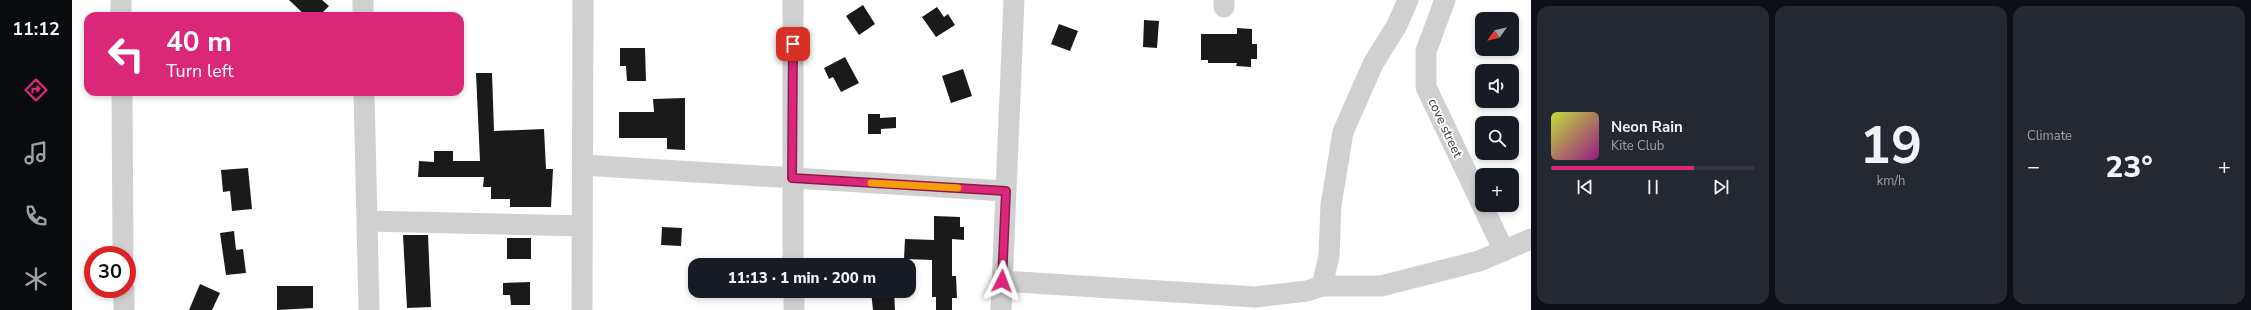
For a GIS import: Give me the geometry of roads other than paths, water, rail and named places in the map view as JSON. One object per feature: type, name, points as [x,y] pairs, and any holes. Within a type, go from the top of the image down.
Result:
[{"type":"street","points":[[121,0],[121,12]]},
{"type":"street","points":[[363,0],[363,12]]},
{"type":"street","points":[[582,310],[583,0]]},
{"type":"street","points":[[793,258],[792,178],[794,0]]},
{"type":"street","points":[[1001,310],[1014,0]]},
{"type":"street","points":[[1322,286],[1328,256],[1331,205],[1343,132],[1373,64],[1397,25],[1408,0]]},
{"type":"street","name":"cove street","points":[[1445,0],[1426,51],[1426,87],[1504,251]]},
{"type":"street","points":[[122,96],[123,246]]},
{"type":"street","points":[[364,96],[369,310]]},
{"type":"street","points":[[582,165],[1006,191]]},
{"type":"street","points":[[367,221],[582,226]]},
{"type":"street","points":[[1002,281],[1255,297],[1307,291],[1322,286],[1381,286],[1479,261],[1531,240]]},
{"type":"street","points":[[124,298],[124,310]]},
{"type":"street","points":[[794,298],[794,310]]}]
